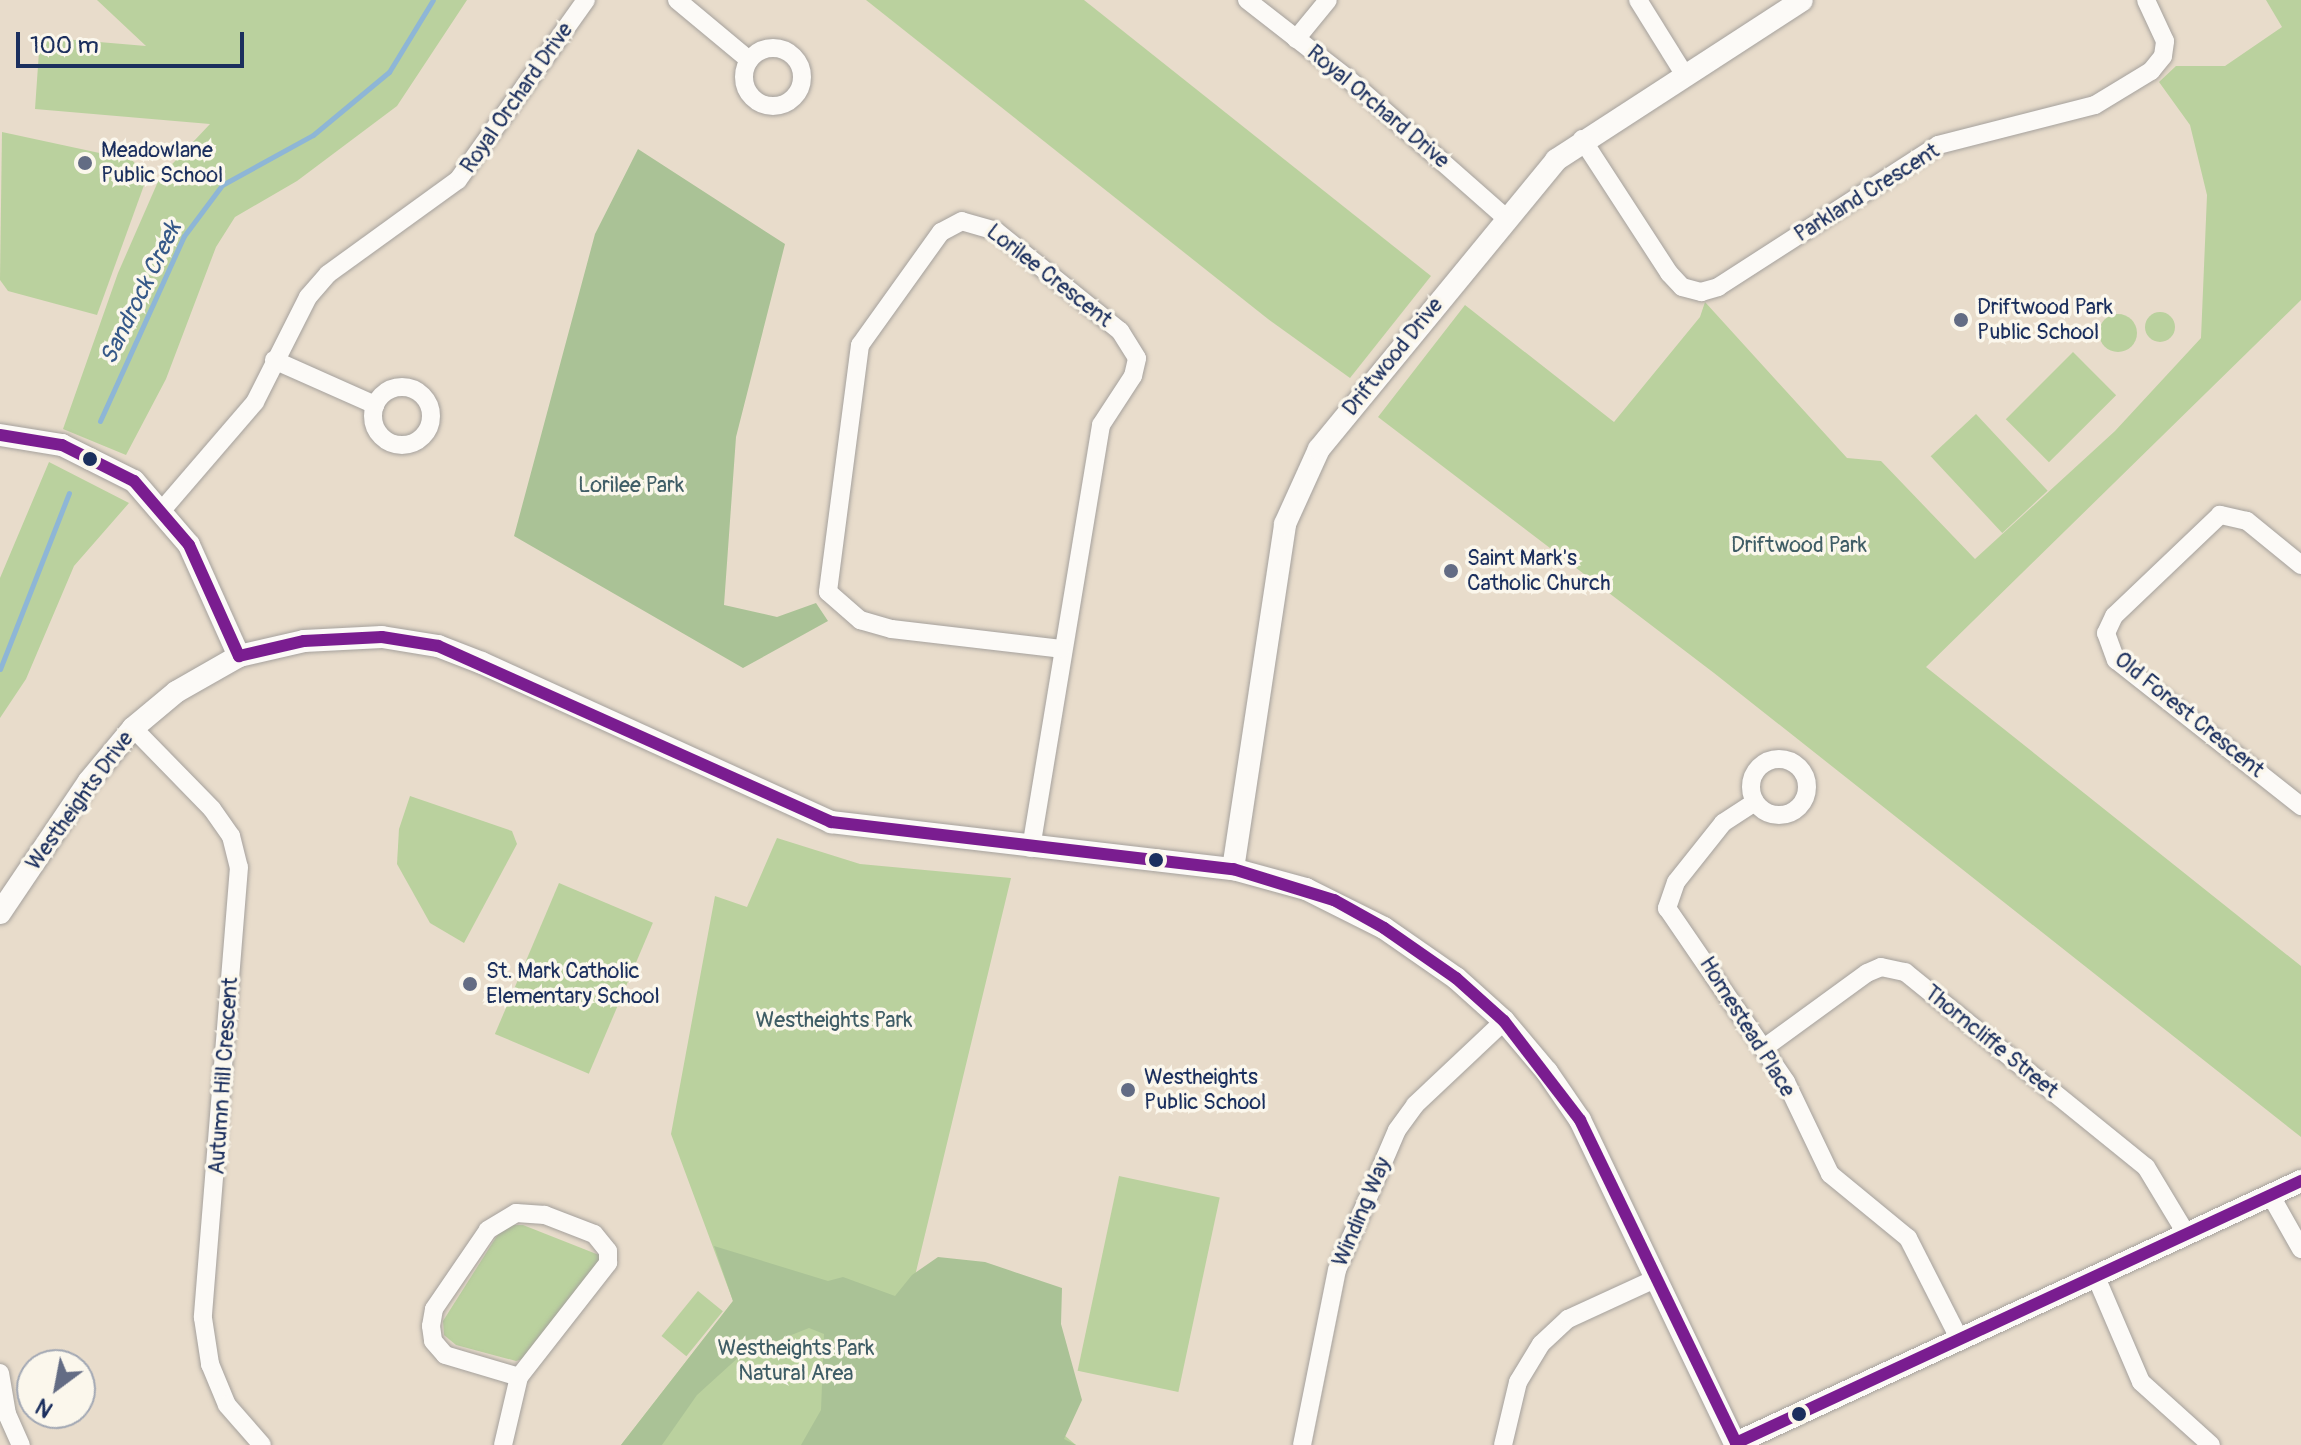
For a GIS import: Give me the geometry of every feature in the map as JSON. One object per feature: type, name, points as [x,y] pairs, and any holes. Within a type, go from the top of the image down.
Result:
[{"type":"street","name":"Royal Orchard Drive","points":[[163,509],[239,425],[308,297],[328,274],[458,180],[586,0]]},
{"type":"street","points":[[677,0],[749,60]]},
{"type":"street","name":"Royal Orchard Drive","points":[[1247,0],[1506,218]]},
{"type":"street","points":[[1296,39],[1328,0]]},
{"type":"street","points":[[1638,0],[1684,74]]},
{"type":"street","name":"Driftwood Drive","points":[[1233,869],[1279,564],[1299,486],[1319,449],[1556,160],[1582,139],[1802,0]]},
{"type":"street","name":"Parkland Crescent","points":[[1582,139],[1669,273],[1682,287],[1701,292],[1718,287],[1938,145],[2095,105],[2151,71],[2163,56],[2165,41],[2146,0]]},
{"type":"street","name":"Lorilee Crescent","points":[[1031,848],[1061,649],[1101,425],[1133,376],[1134,347],[996,231],[962,221],[941,232],[860,345],[828,592],[860,620],[892,629],[1061,649]]},
{"type":"street","points":[[274,360],[375,405]]},
{"type":"street","points":[[0,435],[62,445],[104,462],[134,481],[163,509],[215,593],[239,656]]},
{"type":"street","name":"Old Forest Crescent","points":[[2301,565],[2247,521],[2220,515],[2114,616],[2106,633],[2116,660],[2301,806]]},
{"type":"street","name":"Westheights Drive","points":[[0,913],[89,781],[133,728],[176,692],[239,656],[304,641],[382,637],[438,646],[831,822],[1031,848],[1233,869],[1334,900],[1408,942],[1504,1021],[1580,1120],[1736,1444]]},
{"type":"street","name":"Autumn Hill Crescent","points":[[133,728],[212,809],[231,836],[239,867],[203,1318],[210,1364],[227,1405],[262,1445]]},
{"type":"street","name":"Homestead Place","points":[[1755,802],[1723,823],[1676,882],[1667,908],[1764,1048],[1830,1174],[1908,1238],[1959,1338]]},
{"type":"street","name":"Thorncliffe Street","points":[[1764,1048],[1867,973],[1881,967],[1905,972],[2146,1167],[2187,1235]]},
{"type":"street","name":"Winding Way","points":[[1302,1445],[1337,1270],[1397,1130],[1415,1105],[1504,1021]]},
{"type":"street","points":[[1736,1444],[2301,1181]]},
{"type":"street","points":[[2271,1196],[2301,1249]]},
{"type":"street","points":[[503,1445],[519,1377],[603,1273],[608,1251],[579,1227],[516,1213],[488,1230],[434,1309],[431,1326],[433,1341],[445,1355],[519,1377]]},
{"type":"street","points":[[2096,1277],[2141,1382],[2211,1445]]},
{"type":"street","points":[[1503,1445],[1518,1382],[1541,1344],[1568,1319],[1655,1279]]},
{"type":"street","points":[[0,1373],[7,1414],[21,1445]]},
{"type":"green space","points":[[97,0],[467,0],[397,106],[297,181],[235,217],[216,247],[166,379],[126,455],[63,429],[118,273],[160,177],[210,124],[35,109],[40,37],[146,46]]},
{"type":"green space","points":[[866,0],[1084,0],[1431,276],[1350,378],[1268,319]]},
{"type":"green space","name":"Driftwood Park","points":[[2266,0],[2301,0],[2301,300],[1926,667],[2301,966],[2301,1137],[1714,673],[1378,417],[1465,305],[1614,422],[1700,317],[1705,302],[1847,458],[1881,461],[1975,559],[2115,431],[2201,338],[2207,195],[2190,125],[2159,82],[2176,66],[2225,66],[2282,27]]},
{"type":"green space","points":[[2,132],[132,160],[147,177],[97,315],[8,291],[0,280]]},
{"type":"green space","name":"Lorilee Park","points":[[638,149],[785,244],[736,437],[724,605],[777,617],[816,603],[828,621],[743,668],[514,536],[595,234]]},
{"type":"green space","points":[[2160,312],[2170,317],[2175,327],[2170,337],[2160,342],[2150,337],[2145,327],[2150,317]]},
{"type":"green space","points":[[2118,314],[2131,320],[2137,333],[2131,346],[2118,352],[2105,346],[2099,333],[2105,320]]},
{"type":"green space","points":[[2073,352],[2116,395],[2049,462],[2006,419]]},
{"type":"green space","points":[[1976,414],[2048,491],[2002,533],[1931,456]]},
{"type":"green space","points":[[49,462],[129,503],[74,566],[26,679],[0,718],[0,578]]},
{"type":"green space","points":[[410,796],[512,831],[517,844],[464,943],[430,923],[397,864],[399,829]]},
{"type":"green space","name":"Westheights Park","points":[[777,838],[860,864],[1011,878],[908,1305],[1076,1445],[621,1445],[733,1301],[671,1134],[715,896],[747,907]]},
{"type":"green space","points":[[559,883],[653,923],[589,1074],[495,1034]]},
{"type":"green space","points":[[1119,1176],[1220,1197],[1178,1392],[1078,1371]]},
{"type":"green space","points":[[510,1225],[523,1225],[599,1255],[599,1267],[526,1358],[516,1361],[456,1345],[444,1335],[443,1321],[500,1231]]},
{"type":"green space","name":"Westheights Park Natural Area","points":[[714,1246],[828,1281],[843,1277],[895,1296],[912,1275],[938,1257],[985,1262],[1062,1288],[1061,1324],[1082,1400],[1064,1439],[1076,1445],[801,1445],[821,1410],[824,1334],[809,1328],[741,1355],[697,1395],[662,1445],[621,1445],[733,1301]]},
{"type":"green space","points":[[698,1291],[723,1311],[686,1356],[661,1336]]},
{"type":"waterway","name":"Sandrock Creek","points":[[100,421],[184,236],[222,185],[313,135],[389,72],[433,0]]},
{"type":"waterway","name":"Sandrock Creek","points":[[0,669],[69,493]]},
{"type":"transit line","points":[[0,435],[62,445],[134,481],[189,545],[239,656],[304,641],[382,637],[438,646],[831,822],[1233,869],[1334,900],[1384,928],[1456,978],[1504,1021],[1580,1120],[1736,1443],[2301,1181]]},
{"type":"place","name":"Meadowlane Public School","points":[[85,163]]},
{"type":"place","name":"Driftwood Park Public School","points":[[1961,320]]},
{"type":"place","name":"Saint Mark's Catholic Church","points":[[1451,571]]},
{"type":"place","name":"St. Mark Catholic Elementary School","points":[[470,984]]},
{"type":"place","name":"Westheights Public School","points":[[1128,1090]]}]
